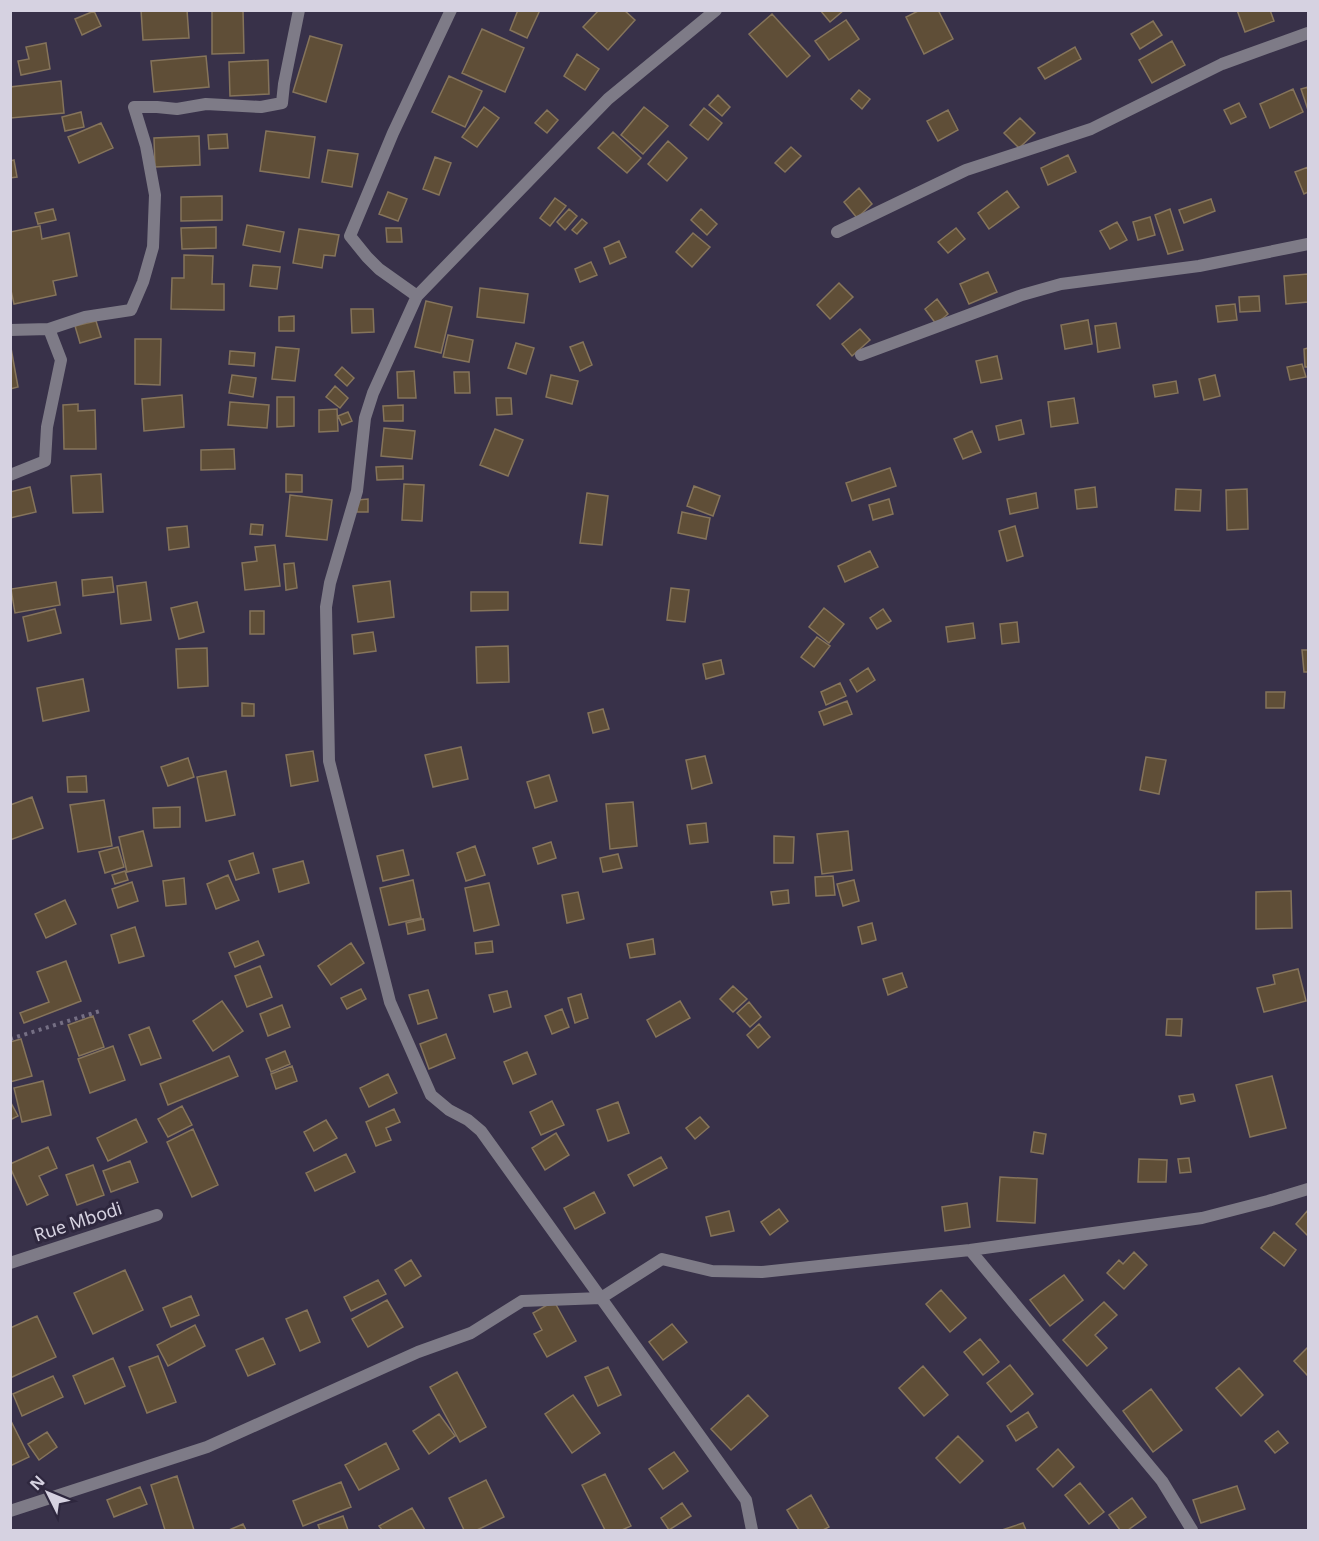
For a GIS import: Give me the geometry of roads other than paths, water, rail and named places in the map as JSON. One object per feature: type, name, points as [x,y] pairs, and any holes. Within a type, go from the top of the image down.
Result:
[{"type":"street","points":[[10,330],[49,328],[85,317],[131,310],[144,282],[153,247],[155,195],[146,146],[134,107],[158,106],[177,109],[206,104],[261,107],[282,103],[299,10]]},
{"type":"street","points":[[417,296],[379,269],[350,236],[393,133],[451,10]]},
{"type":"street","points":[[716,10],[608,99],[417,296],[373,393],[365,418],[357,490],[330,583],[326,607],[329,761],[390,1002],[431,1095],[481,1131],[746,1500],[752,1530]]},
{"type":"street","points":[[837,232],[966,170],[1091,129],[1222,64],[1308,33]]},
{"type":"street","points":[[861,355],[1022,295],[1061,284],[1199,266],[1308,244]]},
{"type":"street","points":[[10,475],[45,461],[47,427],[61,360],[49,328]]},
{"type":"street","points":[[10,1511],[207,1447],[418,1352],[471,1333],[522,1301],[601,1298],[662,1259],[712,1271],[762,1272],[970,1250],[1202,1218],[1268,1202],[1308,1189]]},
{"type":"street","name":"Rue Mbodi","points":[[10,1263],[157,1215]]},
{"type":"street","points":[[970,1250],[1162,1481],[1192,1530]]}]
